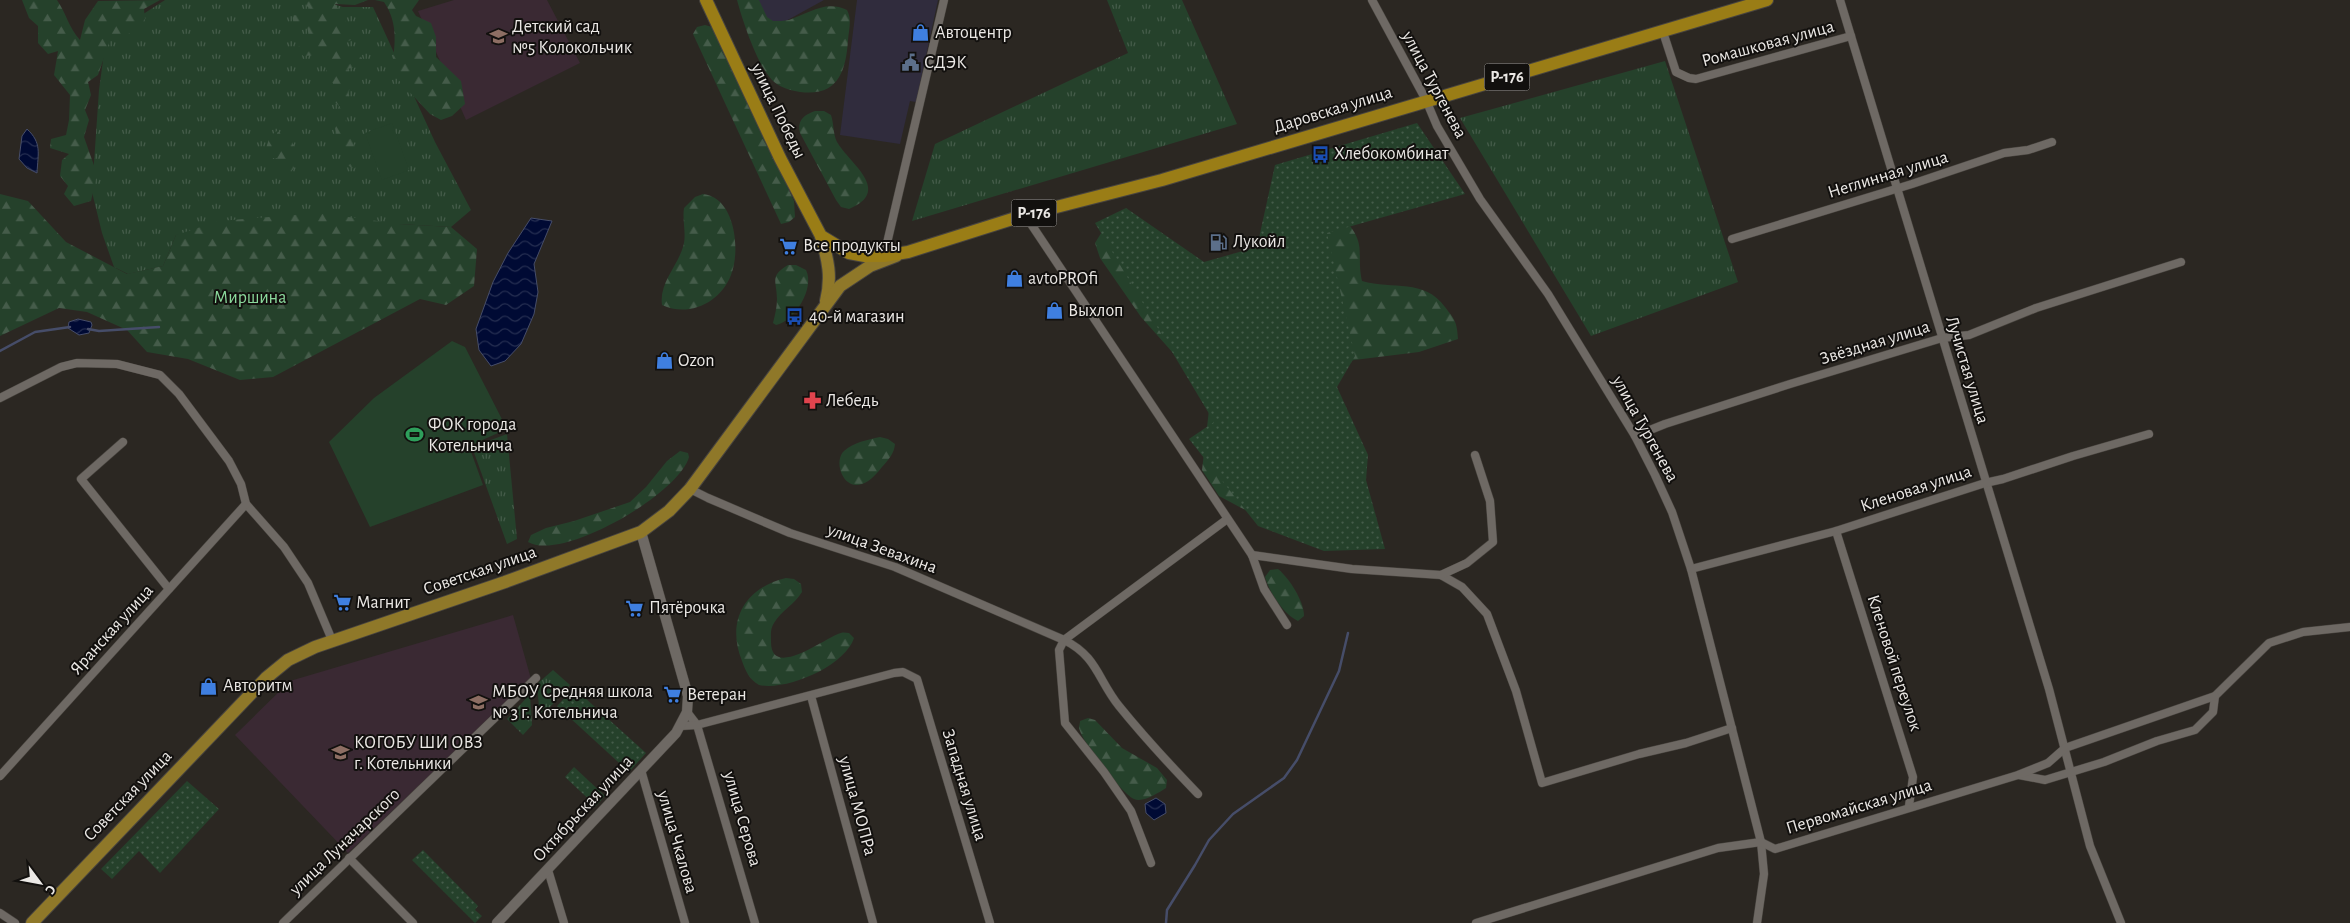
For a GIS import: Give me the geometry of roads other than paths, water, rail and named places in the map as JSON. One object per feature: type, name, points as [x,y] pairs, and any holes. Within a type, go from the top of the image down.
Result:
[{"type":"highway","name":"улица Победы","points":[[706,0],[780,158],[821,236]]},
{"type":"highway","name":"Даровская улица","points":[[821,236],[849,252],[864,256],[884,256],[908,252],[1025,215],[1162,180],[1426,100],[1664,32],[1768,0]]},
{"type":"main road","name":"улица Победы","points":[[821,236],[830,269]]},
{"type":"main road","name":"Даровская улица","points":[[853,276],[870,266],[908,252]]},
{"type":"main road","name":"Советская улица","points":[[825,306],[830,285],[830,269]]},
{"type":"main road","name":"Советская улица","points":[[32,923],[266,678],[288,660],[332,640],[505,582],[641,532],[668,511],[690,488],[840,286],[853,276]]},
{"type":"street","points":[[884,256],[944,0]]},
{"type":"street","name":"улица Тургенева","points":[[1372,0],[1426,100],[1437,126],[1480,199],[1548,294],[1635,436],[1672,512],[1690,569],[1761,842],[1764,874],[1757,923]]},
{"type":"street","name":"Лучистая улица","points":[[1840,0],[2034,638],[2072,772],[2090,846],[2121,923]]},
{"type":"street","name":"Ромашковая улица","points":[[1664,32],[1676,72],[1696,79],[1851,36]]},
{"type":"street","name":"Неглинная улица","points":[[1732,239],[2004,153],[2028,150],[2052,142]]},
{"type":"street","points":[[1025,215],[1226,520],[1252,556],[1264,589],[1287,625]]},
{"type":"street","name":"Звёздная улица","points":[[1635,436],[1665,424],[1790,384],[1942,338],[1969,335],[2036,308],[2181,262]]},
{"type":"street","points":[[0,398],[61,367],[78,364],[117,364],[160,375],[178,394],[230,461],[242,484],[246,504],[284,547],[308,583],[332,640]]},
{"type":"street","name":"Кленовая улица","points":[[1690,569],[1836,531],[1985,482],[2003,479],[2149,434]]},
{"type":"street","points":[[123,442],[81,479],[169,589]]},
{"type":"street","points":[[1441,575],[1468,563],[1493,542],[1490,500],[1475,455]]},
{"type":"street","name":"улица Зевахина","points":[[690,488],[717,502],[790,533],[895,567],[1074,645],[1092,661],[1117,704],[1161,756],[1198,794]]},
{"type":"street","name":"Яранская улица","points":[[0,776],[246,504]]},
{"type":"street","points":[[1151,863],[1131,811],[1104,772],[1065,724],[1059,650],[1064,640],[1226,520]]},
{"type":"street","name":"Кленовой переулок","points":[[1836,531],[1913,778],[1909,806]]},
{"type":"street","points":[[641,532],[686,687],[688,703],[686,712],[697,725]]},
{"type":"street","points":[[1252,556],[1352,569],[1441,575],[1462,587],[1487,614],[1516,692],[1542,783],[1639,754],[1686,743],[1732,728]]},
{"type":"street","points":[[2018,775],[2045,780],[2158,740],[2195,730],[2213,712],[2215,696],[2269,643],[2303,632],[2350,627]]},
{"type":"street","name":"Западная улица","points":[[811,696],[894,673],[903,672],[916,678],[990,923]]},
{"type":"street","name":"улица Луначарского","points":[[283,923],[536,678]]},
{"type":"street","points":[[681,726],[697,725],[811,696]]},
{"type":"street","name":"улица МОПРа","points":[[811,696],[873,923]]},
{"type":"street","name":"Первомайская улица","points":[[1476,923],[1718,848],[1761,842],[1774,849],[1909,806],[2018,775],[2048,763],[2065,748],[2215,696]]},
{"type":"street","name":"Октябрьская улица","points":[[496,923],[548,870],[681,726],[686,712]]},
{"type":"street","name":"улица Серова","points":[[697,725],[755,923]]},
{"type":"street","name":"улица Чкалова","points":[[641,770],[685,923]]},
{"type":"street","points":[[349,858],[413,923]]},
{"type":"street","points":[[548,870],[564,923]]},
{"type":"street","points":[[0,913],[15,923]]},
{"type":"water","points":[[27,129],[37,144],[37,173],[27,168],[19,159],[22,136]]},
{"type":"water","points":[[531,218],[552,221],[534,264],[538,292],[534,314],[521,344],[505,361],[491,366],[479,350],[476,329],[493,282],[508,253]]},
{"type":"water","points":[[78,319],[91,322],[92,325],[89,333],[79,335],[68,328],[69,322]]},
{"type":"water","points":[[1156,798],[1165,804],[1166,813],[1154,820],[1146,813],[1145,804]]},
{"type":"waterway","points":[[0,351],[35,332],[70,327]]},
{"type":"waterway","points":[[88,329],[99,331],[159,327]]},
{"type":"waterway","points":[[1166,923],[1167,910],[1209,840],[1233,814],[1284,778],[1297,760],[1339,671],[1348,633]]},
{"type":"place","name":"Автоцентр","points":[[921,33]]},
{"type":"place","name":"Детский сад №5 Колокольчик","points":[[498,37]]},
{"type":"place","name":"СДЭК","points":[[910,63]]},
{"type":"place","name":"Хлебокомбинат","points":[[1320,154]]},
{"type":"place","name":"Лукойл","points":[[1219,242]]},
{"type":"place","name":"Все продукты","points":[[789,246]]},
{"type":"place","name":"avtoPROfi","points":[[1014,279]]},
{"type":"place","name":"Выхлоп","points":[[1054,311]]},
{"type":"place","name":"40-й магазин","points":[[795,317]]},
{"type":"place","name":"Ozon","points":[[664,361]]},
{"type":"place","name":"Лебедь","points":[[812,401]]},
{"type":"place","name":"ФОК города Котельнича","points":[[414,435]]},
{"type":"place","name":"Магнит","points":[[342,603]]},
{"type":"place","name":"Пятёрочка","points":[[635,608]]},
{"type":"place","name":"Авторитм","points":[[209,686]]},
{"type":"place","name":"Ветеран","points":[[673,695]]},
{"type":"place","name":"МБОУ Средняя школа № 3 г. Котельнича","points":[[478,702]]},
{"type":"place","name":"КОГОБУ ШИ ОВЗ г. Котельники","points":[[340,753]]},
{"type":"park label","name":"Миршина","points":[[250,298]]}]
